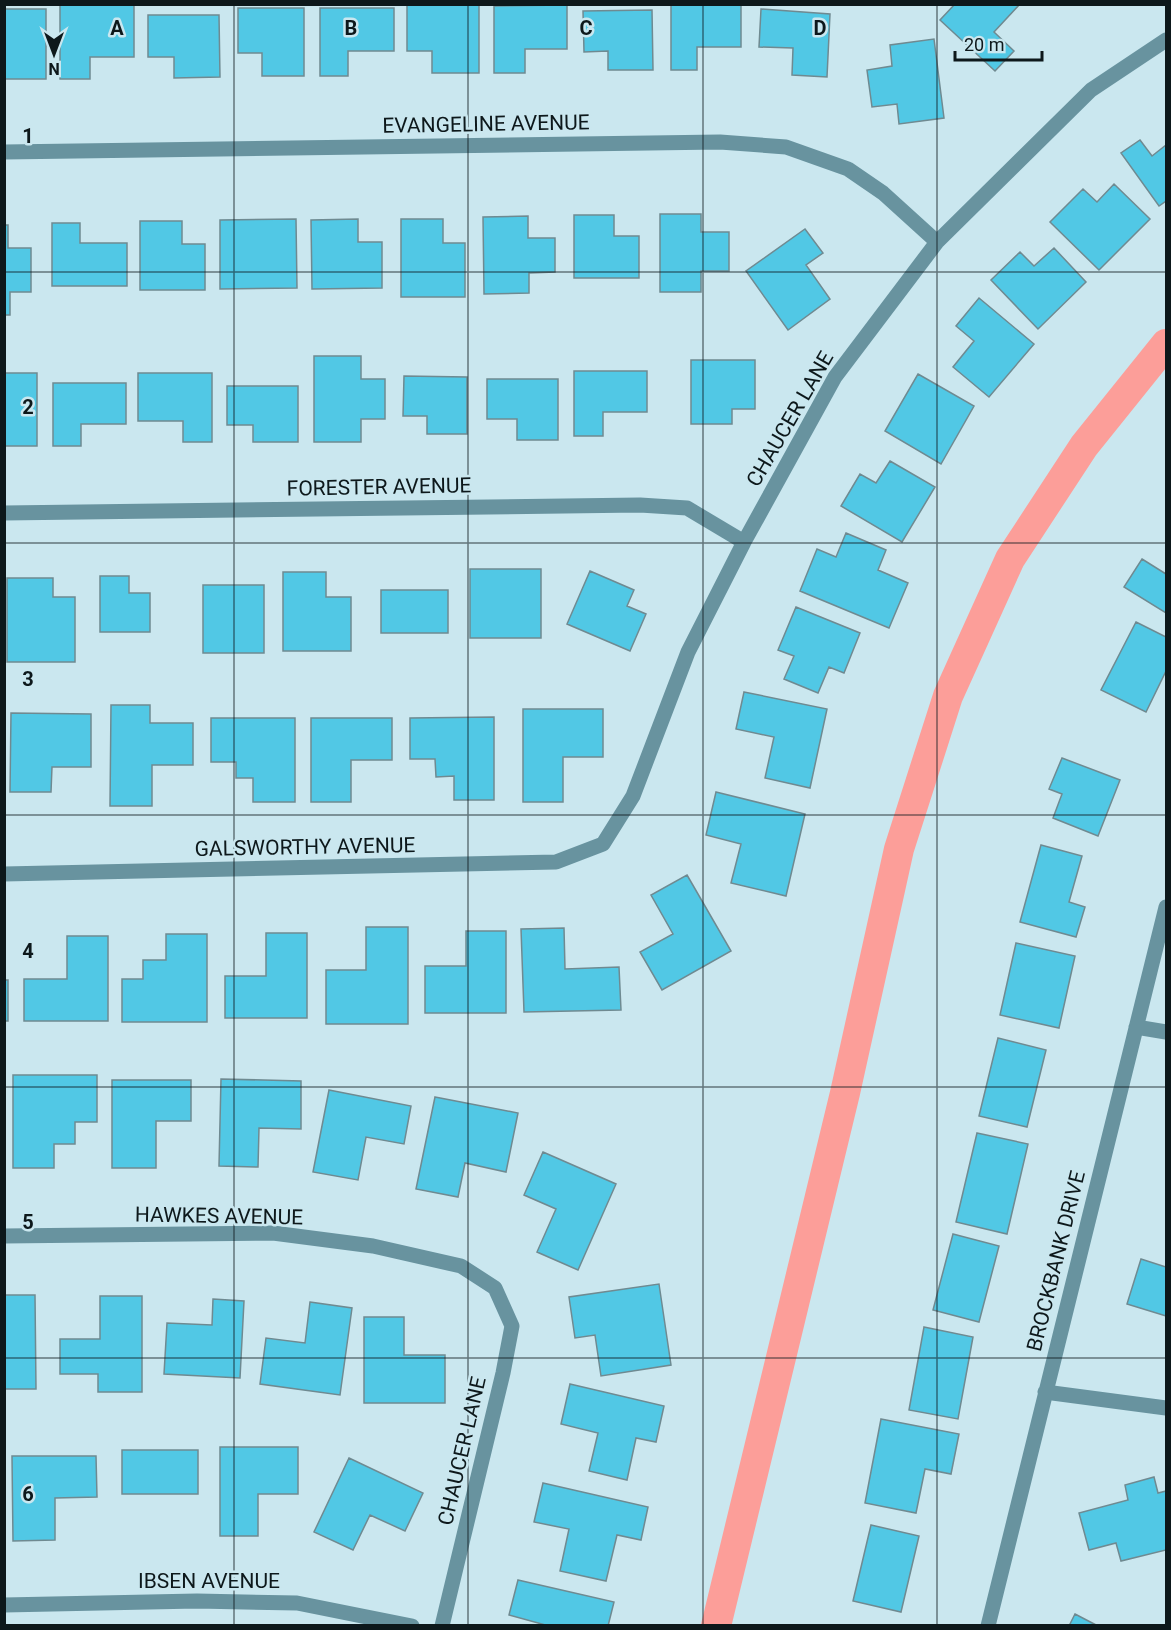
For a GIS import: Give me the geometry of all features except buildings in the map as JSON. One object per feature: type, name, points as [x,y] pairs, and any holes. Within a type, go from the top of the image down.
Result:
[{"type":"street","name":"CHAUCER LANE","points":[[603,844],[633,796],[688,652],[744,542],[835,377],[937,242],[1091,90],[1167,40]]},
{"type":"street","name":"EVANGELINE AVENUE","points":[[4,152],[720,142],[786,147],[848,169],[883,193],[937,242]]},
{"type":"street","name":"FORESTER AVENUE","points":[[4,513],[640,505],[687,508],[744,542]]},
{"type":"street","name":"GALSWORTHY AVENUE","points":[[4,874],[556,862],[603,844]]},
{"type":"street","name":"BROCKBANK DRIVE","points":[[988,1626],[1167,907]]},
{"type":"street","points":[[1136,1027],[1167,1032]]},
{"type":"street","name":"HAWKES AVENUE","points":[[4,1236],[273,1233],[374,1246],[461,1266],[495,1288]]},
{"type":"street","name":"CHAUCER LANE","points":[[442,1626],[503,1373],[512,1326],[495,1288]]},
{"type":"street","points":[[1045,1392],[1167,1407]]},
{"type":"street","name":"IBSEN AVENUE","points":[[4,1605],[197,1601],[297,1603],[412,1626]]},
{"type":"waterway","points":[[716,1626],[845,1093],[899,849],[948,696],[1010,559],[1084,446],[1166,344]]}]
